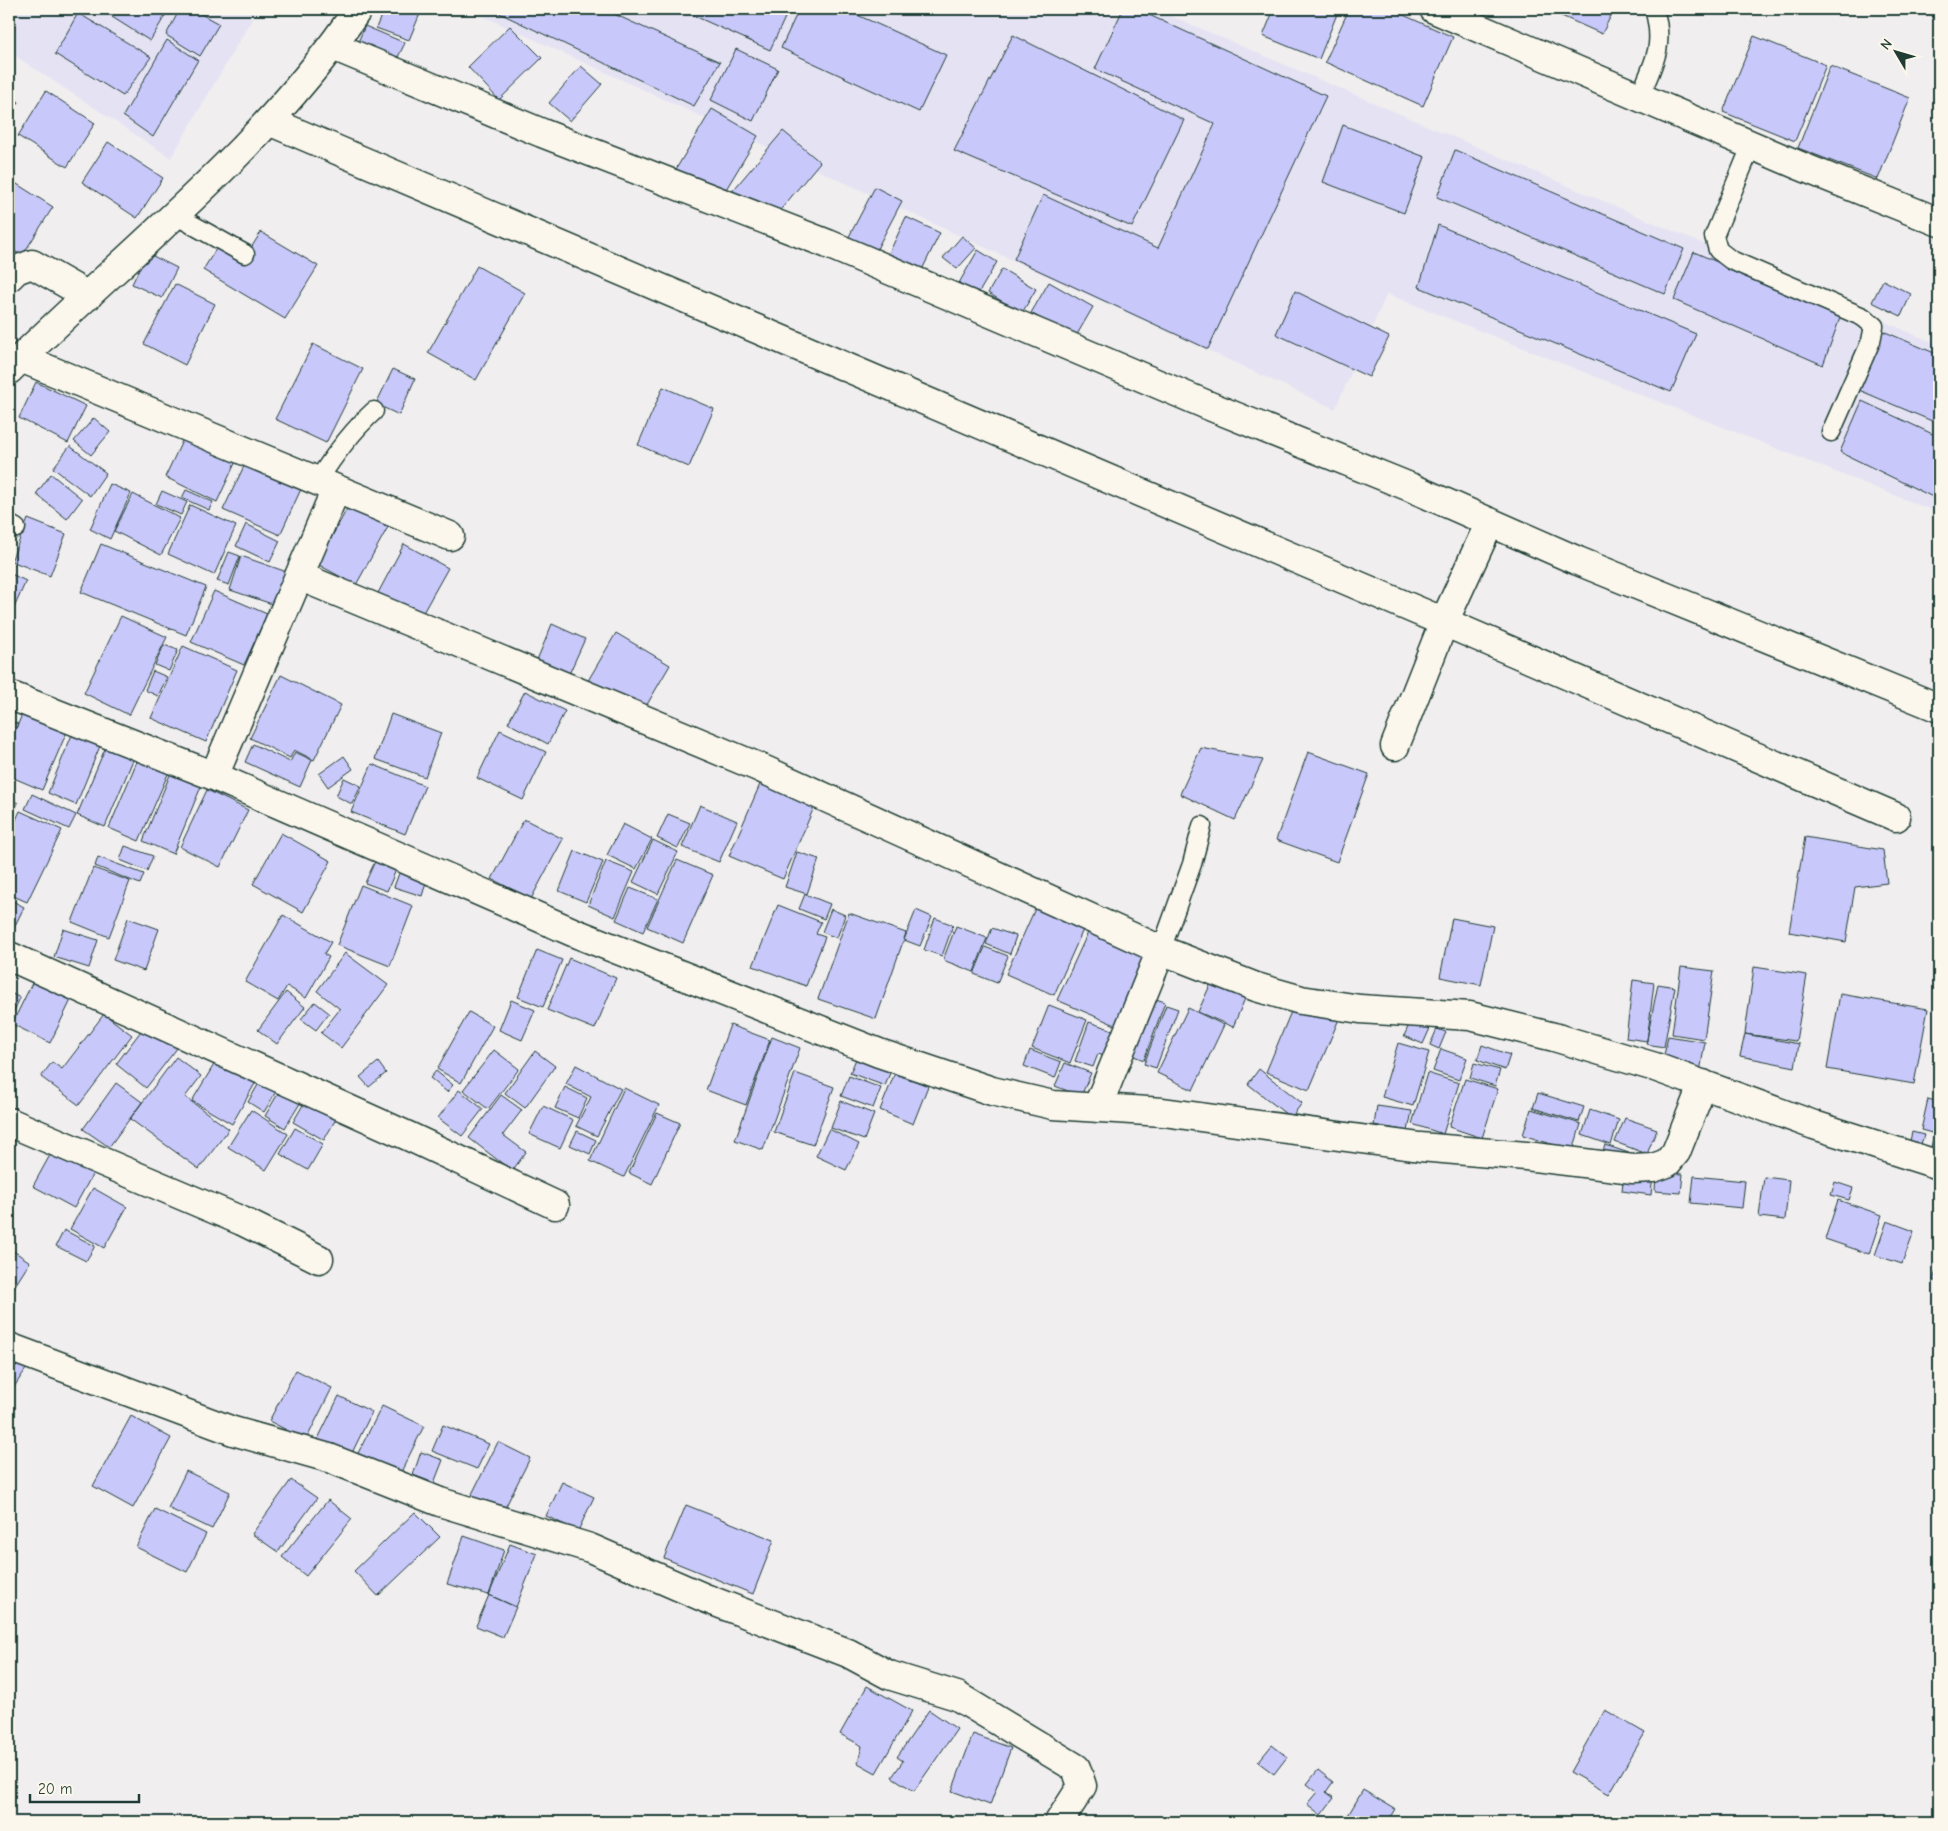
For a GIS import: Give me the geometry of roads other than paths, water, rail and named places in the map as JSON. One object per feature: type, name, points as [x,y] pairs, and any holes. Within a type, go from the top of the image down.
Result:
[{"type":"street","points":[[358,9],[302,87],[175,215],[15,364],[450,536]]},
{"type":"street","points":[[1434,9],[1939,222]]},
{"type":"street","points":[[333,46],[542,134],[828,244],[1490,522],[1578,561],[1939,708]]},
{"type":"street","points":[[269,121],[1444,622],[1896,817]]},
{"type":"street","points":[[9,277],[16,270],[32,264],[88,296]]},
{"type":"street","points":[[214,776],[299,576],[327,486]]},
{"type":"street","points":[[1395,746],[1444,622],[1490,522]]},
{"type":"street","points":[[299,576],[765,770],[1161,950],[1256,987],[1302,1000],[1360,1009],[1470,1016],[1554,1037],[1655,1067],[1814,1125],[1939,1165]]},
{"type":"street","points":[[9,695],[214,776],[575,933],[879,1052],[992,1091],[1054,1105],[1163,1112],[1420,1147],[1526,1156],[1633,1169],[1653,1168],[1666,1163],[1676,1152],[1703,1084]]},
{"type":"street","points":[[1097,1108],[1161,950]]},
{"type":"street","points":[[9,956],[400,1132],[555,1205]]},
{"type":"street","points":[[9,1122],[233,1217],[319,1258]]},
{"type":"street","points":[[9,1347],[233,1431],[329,1458],[440,1502],[590,1548],[705,1598],[848,1653],[889,1675],[957,1696],[1076,1768],[1082,1786],[1059,1822]]},
{"type":"lane","points":[[1640,96],[1656,57],[1660,30],[1654,9]]},
{"type":"lane","points":[[1752,144],[1714,236],[1718,250],[1731,260],[1862,317],[1874,326],[1871,341],[1831,432]]},
{"type":"lane","points":[[175,215],[245,254]]},
{"type":"lane","points":[[327,486],[334,454],[356,428],[374,411]]},
{"type":"lane","points":[[1161,950],[1192,864],[1202,826]]}]
